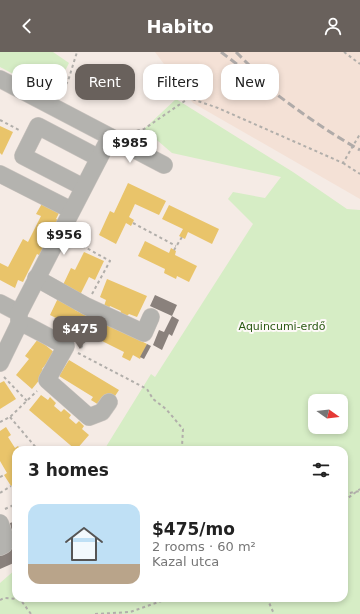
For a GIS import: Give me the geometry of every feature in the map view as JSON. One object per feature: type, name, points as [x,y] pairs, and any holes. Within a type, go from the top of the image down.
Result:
[{"type":"street","points":[[0,79],[164,165]]},
{"type":"street","points":[[83,187],[23,156],[38,126],[99,158]]},
{"type":"street","points":[[0,363],[36,278],[110,137]]},
{"type":"street","points":[[0,174],[71,210]]},
{"type":"street","points":[[36,278],[93,309],[144,333],[151,317]]},
{"type":"street","points":[[0,303],[28,326],[72,350],[47,380],[89,417],[102,412],[109,402]]},
{"type":"street","points":[[0,523],[6,540],[4,545],[0,547]]},
{"type":"path","points":[[54,107],[68,81],[77,52]]},
{"type":"path","points":[[344,52],[360,64]]},
{"type":"path","points":[[110,137],[144,128],[189,98],[218,108],[343,163],[360,174]]},
{"type":"path","points":[[0,120],[33,137]]},
{"type":"path","points":[[343,163],[360,134]]},
{"type":"path","points":[[133,223],[176,246]]},
{"type":"path","points":[[60,234],[110,261],[93,309],[72,350],[147,389],[153,399],[166,409],[184,429],[182,446]]},
{"type":"path","points":[[174,250],[182,238]]},
{"type":"path","points":[[0,373],[27,400]]},
{"type":"path","points":[[0,422],[10,417],[47,380]]},
{"type":"path","points":[[10,417],[35,446]]},
{"type":"path","points":[[0,477],[4,475]]},
{"type":"path","points":[[0,493],[11,486]]},
{"type":"path","points":[[348,498],[360,490]]},
{"type":"path","points":[[348,493],[356,492]]},
{"type":"path","points":[[0,512],[12,506]]},
{"type":"path","points":[[0,600],[4,598],[12,598]]},
{"type":"path","points":[[22,602],[31,614]]},
{"type":"path","points":[[95,614],[131,613],[160,602]]},
{"type":"path","points":[[269,602],[274,614]]},
{"type":"shaded area","points":[[155,52],[360,52],[360,199],[193,103],[191,100],[213,100],[213,64],[164,64]]},
{"type":"green space","points":[[0,52],[53,52],[69,63],[67,67],[67,64],[12,64],[12,73],[0,67]]},
{"type":"green space","name":"Aquincumi-erdő","points":[[175,100],[178,100],[293,172],[347,209],[360,210],[360,614],[0,614],[0,583],[12,572],[12,602],[348,602],[348,446],[106,446],[151,374],[155,377],[253,224],[228,199],[233,192],[265,198],[281,177],[172,153],[144,129]]},
{"type":"building: Homes","points":[[0,126],[13,132],[2,155],[0,153]]},
{"type":"building: Homes","points":[[128,183],[166,201],[159,215],[135,204],[129,217],[134,220],[131,226],[126,223],[116,244],[99,235],[110,211],[114,213]]},
{"type":"building: Homes","points":[[44,200],[61,209],[56,219],[61,221],[43,257],[37,254],[23,282],[18,280],[15,288],[0,280],[0,263],[8,267],[23,239],[28,242],[41,216],[36,214]]},
{"type":"building: Homes","points":[[169,205],[219,229],[212,244],[188,232],[185,239],[179,236],[183,229],[162,219]]},
{"type":"building: Homes","points":[[145,241],[169,253],[171,248],[176,251],[175,255],[197,266],[189,282],[177,276],[176,279],[164,273],[165,269],[138,256]]},
{"type":"building: Homes","points":[[84,252],[104,261],[95,280],[89,277],[80,295],[62,287],[71,268],[75,270]]},
{"type":"building: Homes","points":[[107,279],[147,296],[137,317],[129,314],[127,316],[120,313],[121,311],[110,306],[109,308],[104,306],[106,300],[100,297]]},
{"type":"building: Homes","points":[[59,296],[78,305],[75,310],[93,319],[84,337],[66,329],[68,324],[50,315]]},
{"type":"building: Homes","points":[[100,320],[147,344],[140,359],[133,355],[130,361],[122,357],[124,352],[92,336]]},
{"type":"building: Homes","points":[[38,339],[55,353],[42,369],[46,372],[32,389],[16,375],[29,359],[25,356]]},
{"type":"building: Homes","points":[[69,360],[119,390],[113,399],[99,405],[91,400],[93,397],[59,376]]},
{"type":"building: Homes","points":[[4,381],[16,399],[0,409],[0,383]]},
{"type":"building: Homes","points":[[41,395],[48,400],[50,397],[56,403],[54,406],[61,412],[64,409],[71,415],[69,418],[76,424],[79,421],[84,426],[82,429],[89,435],[79,446],[71,446],[29,410]]},
{"type":"building: Homes","points":[[6,427],[11,435],[8,437],[14,446],[12,446],[11,486],[4,475],[7,473],[0,461],[0,431]]},
{"type":"building: Industry","points":[[155,295],[177,305],[172,316],[150,306]]},
{"type":"building: Industry","points":[[172,316],[179,320],[172,336],[169,334],[162,350],[153,345],[159,330],[164,332]]},
{"type":"building: Industry","points":[[147,344],[151,346],[144,359],[140,357]]},
{"type":"building: Industry","points":[[12,522],[12,534],[10,523]]},
{"type":"building: Industry","points":[[12,541],[12,564],[0,569],[0,554]]},
{"type":"railway","points":[[221,52],[306,116],[360,150]]},
{"type":"railway","points":[[236,52],[248,64]]}]
